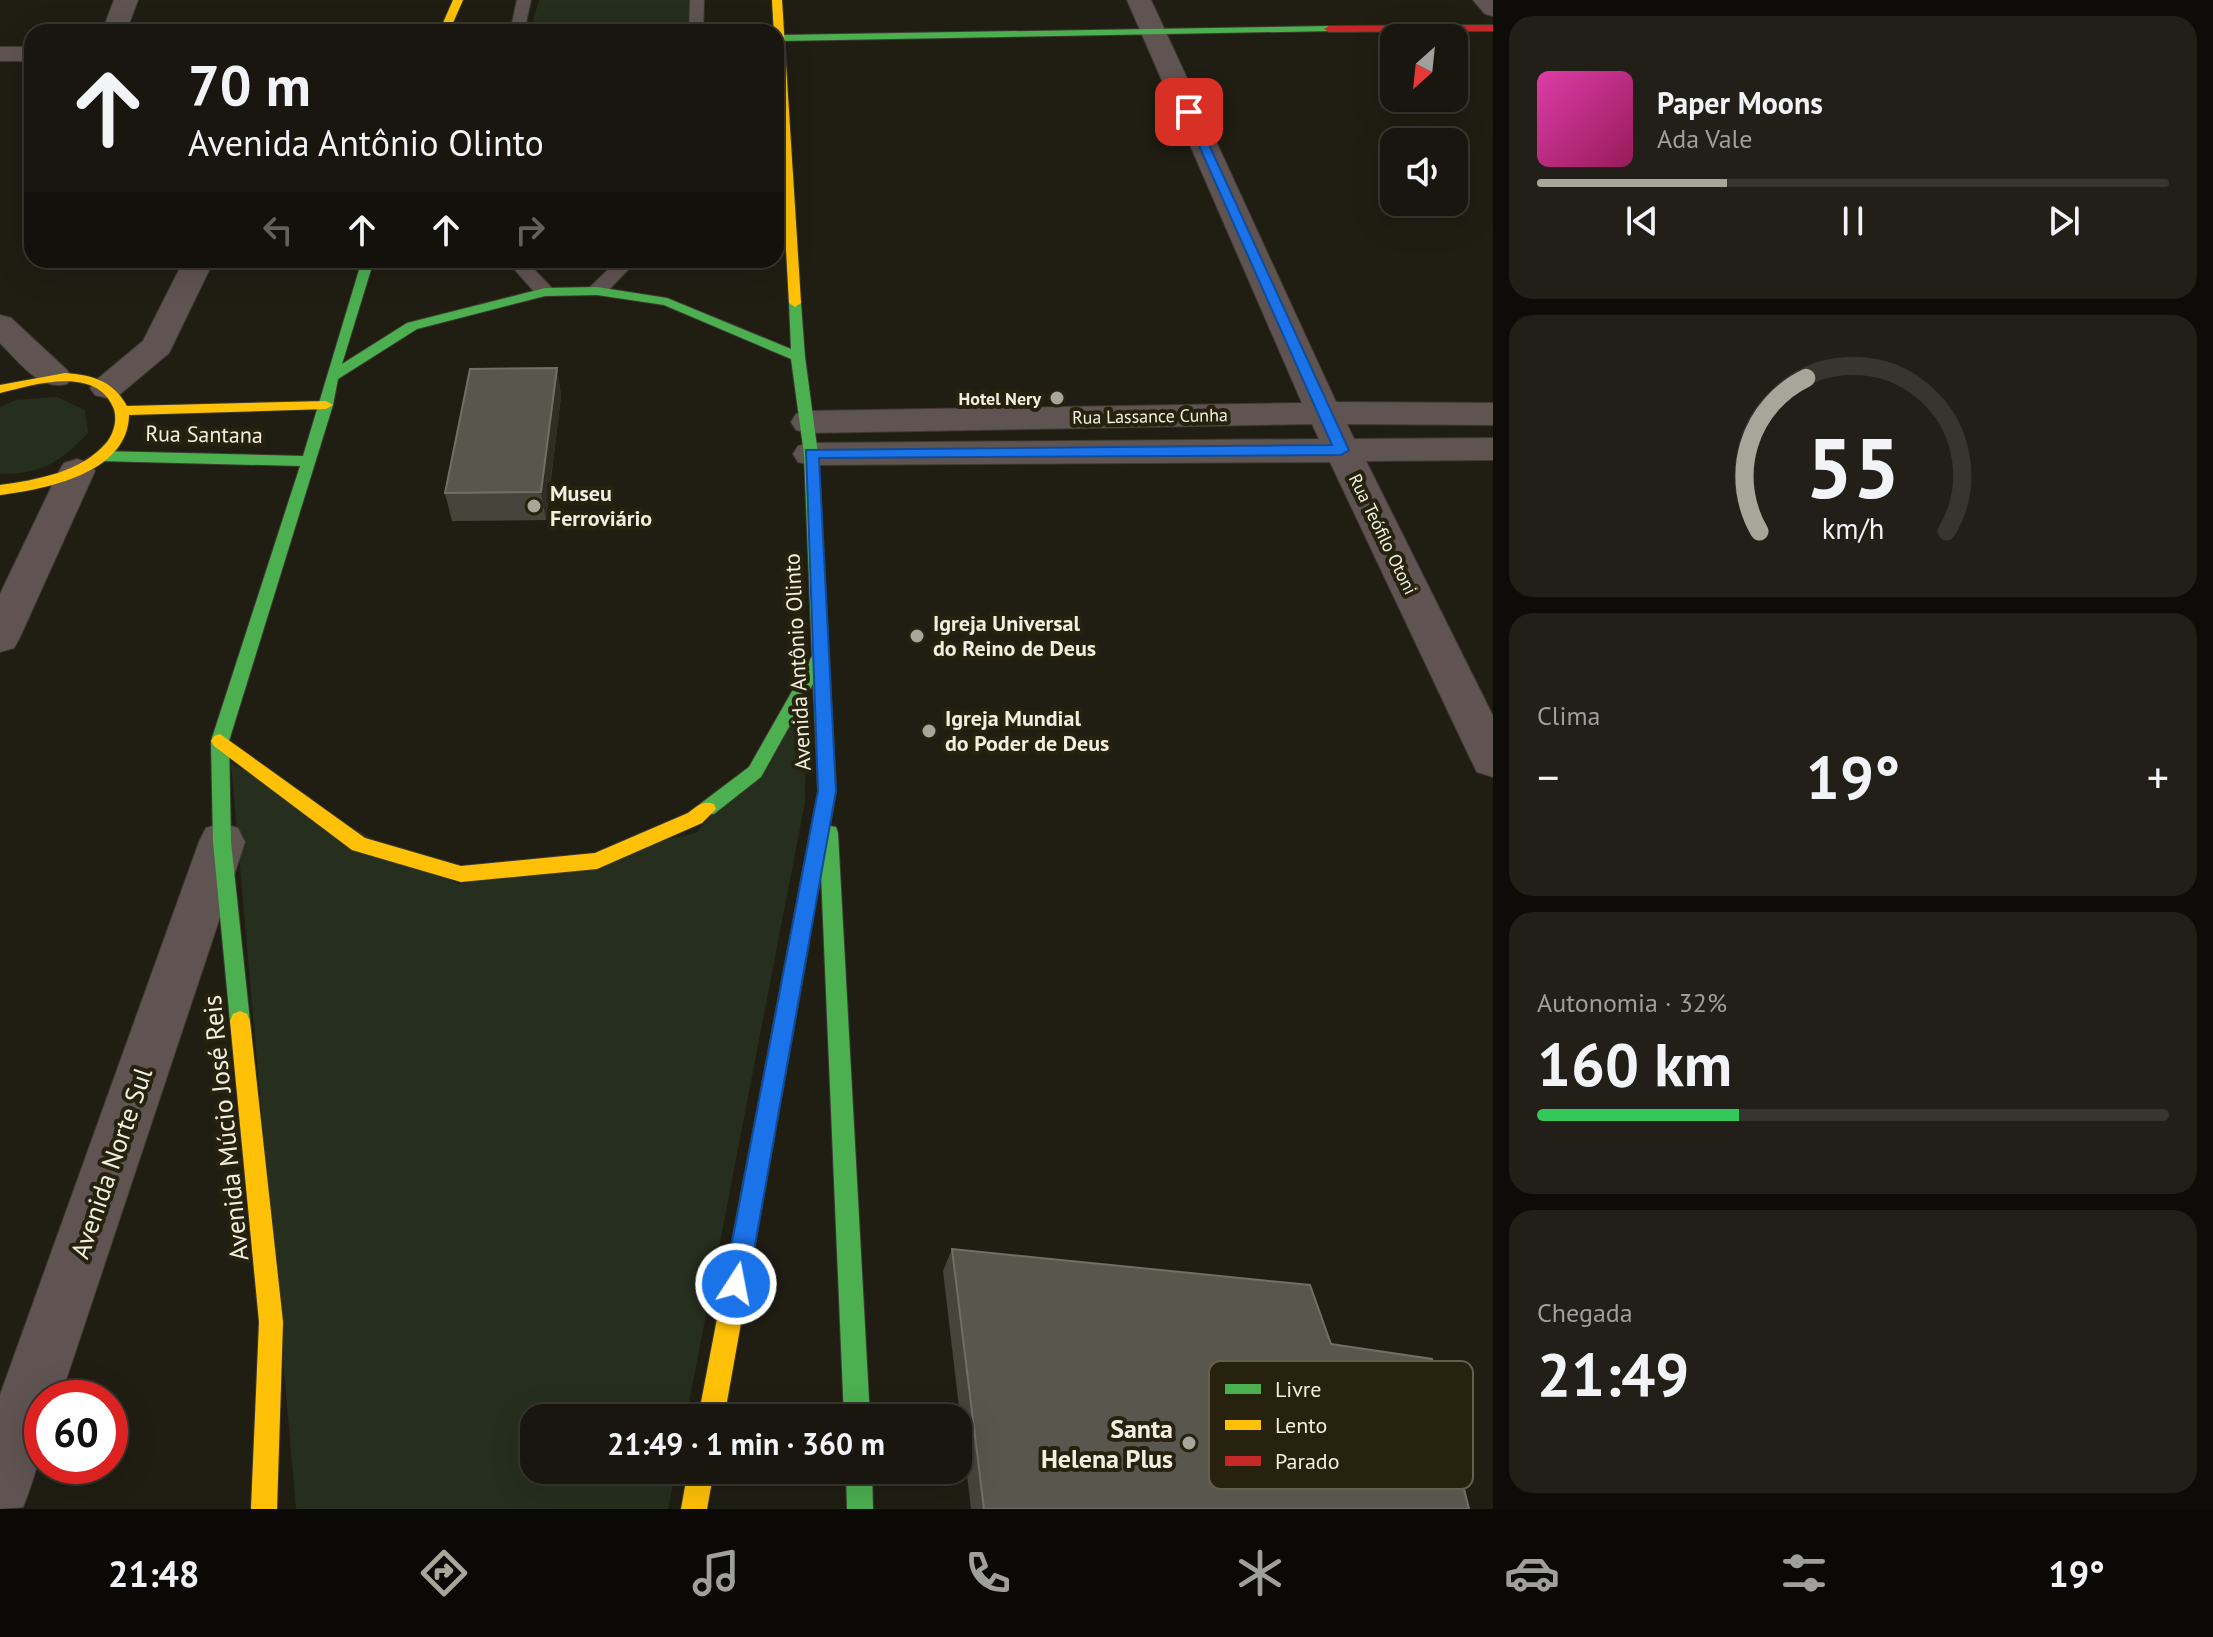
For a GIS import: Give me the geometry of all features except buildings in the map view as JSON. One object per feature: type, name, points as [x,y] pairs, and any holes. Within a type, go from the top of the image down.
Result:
[{"type":"main road","points":[[443,24],[458,0]]},
{"type":"main road","name":"Avenida Antônio Olinto","points":[[777,0],[780,24]]},
{"type":"main road","points":[[784,38],[1145,15],[1493,28]]},
{"type":"main road","name":"Avenida Antônio Olinto","points":[[784,94],[798,357],[809,438],[821,655],[856,1404]]},
{"type":"main road","name":"Avenida Múcio José Reis","points":[[264,1509],[271,1322],[222,842],[220,741],[326,405],[331,377],[365,268]]},
{"type":"main road","points":[[331,377],[412,326],[545,292],[597,291],[667,302],[798,357]]},
{"type":"main road","name":"Rua Santana","points":[[0,389],[22,381],[55,377],[93,382],[115,400],[122,426],[114,441],[88,463],[49,482],[0,490]]},
{"type":"main road","name":"Rua Santana","points":[[115,400],[326,405]]},
{"type":"main road","name":"Rua Santana","points":[[88,463],[308,461]]},
{"type":"main road","points":[[220,741],[359,844],[461,874],[597,861],[695,818],[755,772],[821,655]]},
{"type":"main road","points":[[714,1404],[827,791]]},
{"type":"main road","points":[[694,1509],[698,1484]]},
{"type":"main road","points":[[859,1484],[860,1509]]},
{"type":"street","points":[[117,24],[126,0]]},
{"type":"street","points":[[1485,0],[1493,9]]},
{"type":"street","name":"Rua Teófilo Otoni","points":[[1145,15],[1341,450],[1493,760]]},
{"type":"street","points":[[0,54],[24,54]]},
{"type":"street","points":[[115,400],[157,346],[195,268]]},
{"type":"street","points":[[0,325],[55,377]]},
{"type":"street","name":"Rua Lassance Cunha","points":[[809,438],[1324,413],[1493,414]]},
{"type":"street","name":"Rua Lassance Cunha","points":[[809,438],[1341,450],[1493,449]]},
{"type":"street","points":[[0,637],[88,463]]},
{"type":"street","name":"Avenida Norte Sul","points":[[0,1484],[222,842]]},
{"type":"lane","points":[[519,24],[524,0]]},
{"type":"lane","points":[[696,24],[697,0]]},
{"type":"lane","points":[[522,268],[545,292]]},
{"type":"lane","points":[[597,291],[620,268]]},
{"type":"green space","points":[[539,0],[689,0],[688,24],[532,24]]},
{"type":"green space","points":[[57,397],[85,410],[88,433],[59,459],[39,469],[0,474],[0,407],[16,400]]},
{"type":"green space","points":[[806,703],[805,802],[689,1404],[520,1404],[520,1484],[673,1484],[668,1509],[296,1509],[231,763],[458,884],[696,833]]},
{"type":"traffic: fast","points":[[784,38],[1329,29]]},
{"type":"traffic: fast","points":[[240,1021],[222,842],[220,741],[326,405],[331,377],[365,268]]},
{"type":"traffic: fast","points":[[331,377],[412,326],[545,292],[597,291],[667,302],[798,357]]},
{"type":"traffic: fast","points":[[795,303],[798,357],[811,454],[827,791],[799,943]]},
{"type":"traffic: fast","points":[[99,456],[308,461]]},
{"type":"traffic: fast","points":[[707,809],[755,772],[821,655]]},
{"type":"traffic: fast","points":[[829,833],[856,1404]]},
{"type":"traffic: fast","points":[[859,1484],[860,1509]]},
{"type":"traffic: slow","points":[[448,24],[458,0]]},
{"type":"traffic: slow","points":[[777,0],[778,24]]},
{"type":"traffic: slow","points":[[784,118],[795,303]]},
{"type":"traffic: slow","points":[[0,389],[30,381],[65,377],[82,379],[110,391],[119,404],[122,419],[113,444],[90,464],[46,482],[0,490]]},
{"type":"traffic: slow","points":[[123,411],[326,405]]},
{"type":"traffic: slow","points":[[220,741],[359,844],[461,874],[597,861],[695,818],[707,809]]},
{"type":"traffic: slow","points":[[714,1404],[799,943]]},
{"type":"traffic: slow","points":[[240,1021],[271,1322],[264,1509]]},
{"type":"traffic: slow","points":[[694,1509],[698,1484]]},
{"type":"traffic: jam","points":[[1329,29],[1493,28]]},
{"type":"place","name":"Hotel Nery","points":[[1057,398]]},
{"type":"place","name":"Museu Ferroviário","points":[[534,506]]},
{"type":"place","name":"Igreja Universal do Reino de Deus","points":[[917,636]]},
{"type":"place","name":"Igreja Mundial do Poder de Deus","points":[[929,731]]},
{"type":"place","name":"Santa Helena Plus","points":[[1189,1443]]},
{"type":"route","points":[[736,1284],[827,791],[811,454],[1341,450],[1189,112]]}]
